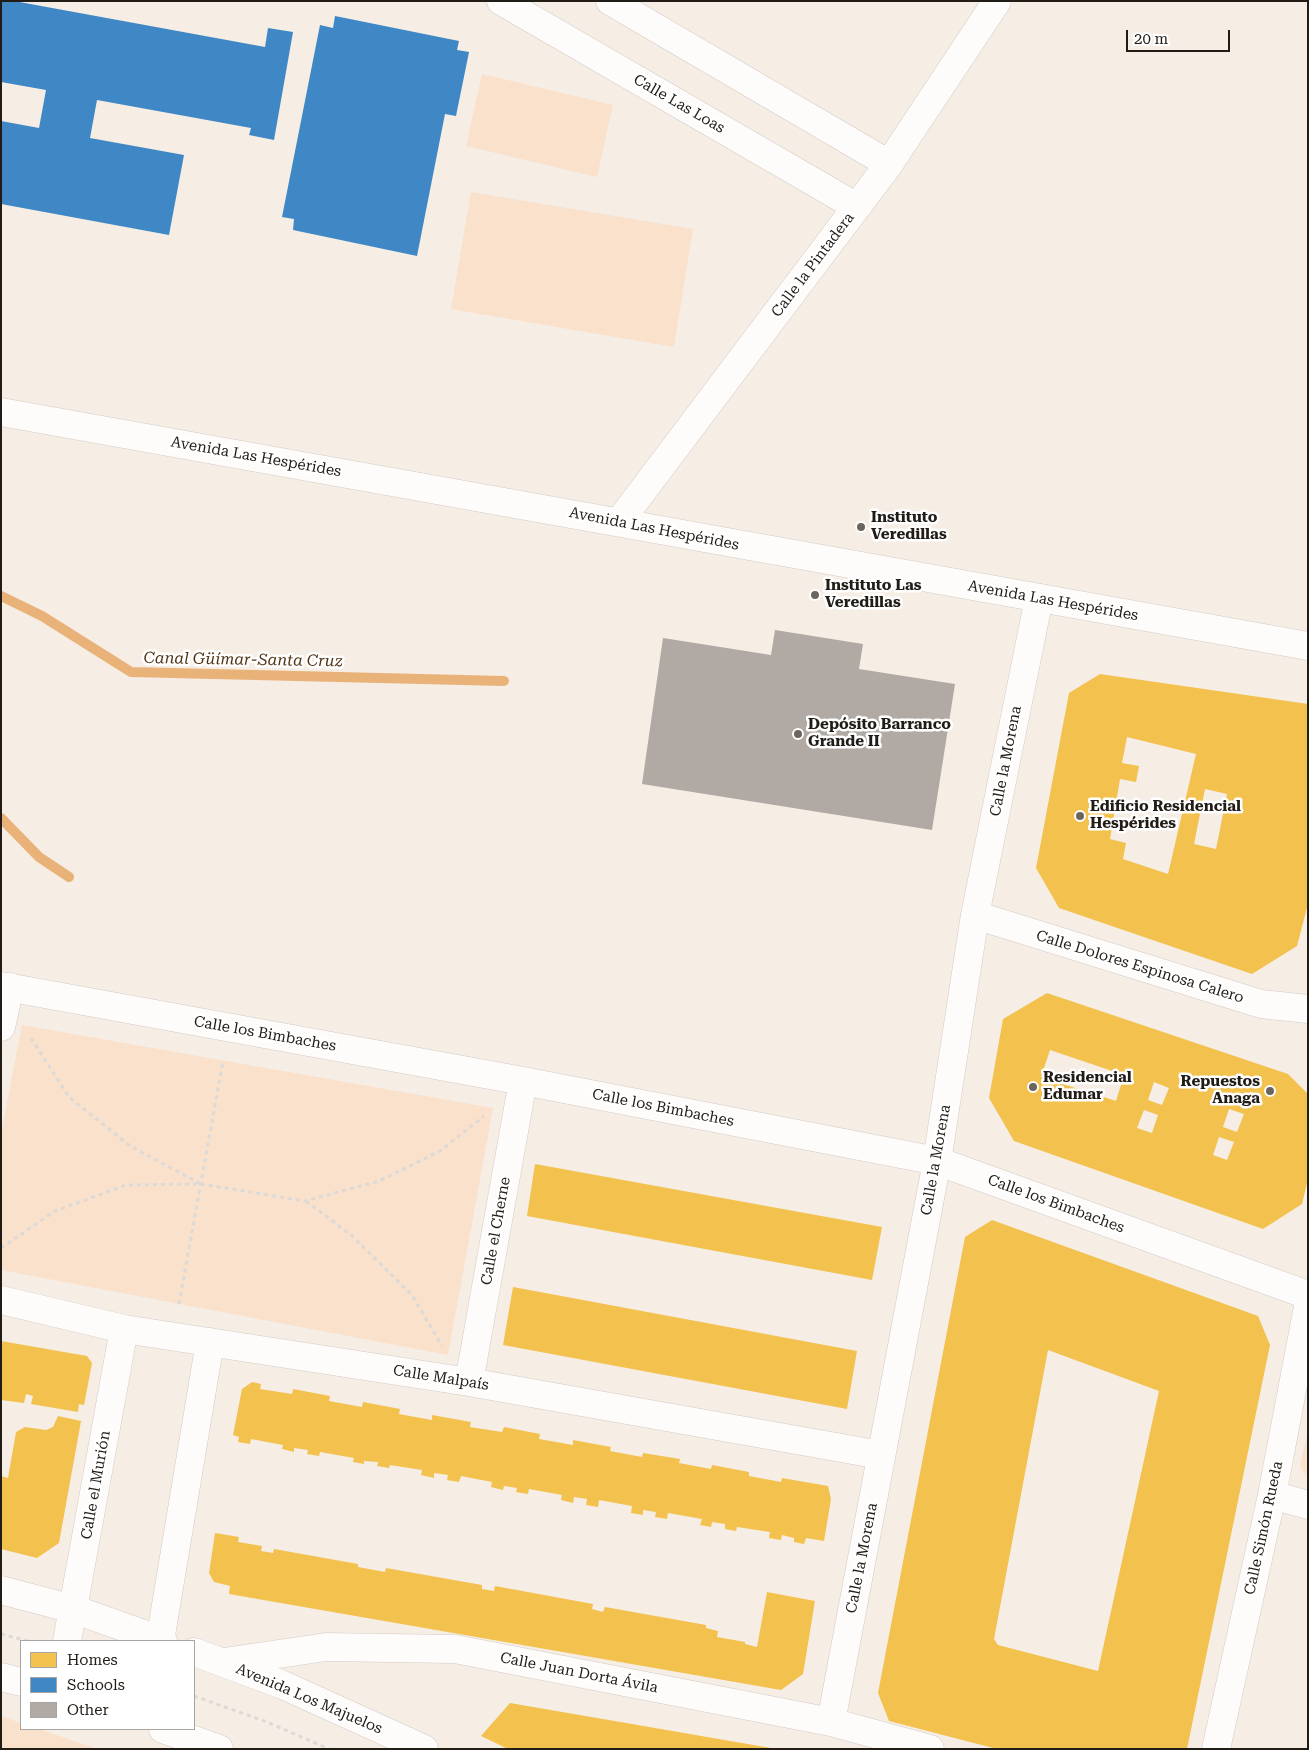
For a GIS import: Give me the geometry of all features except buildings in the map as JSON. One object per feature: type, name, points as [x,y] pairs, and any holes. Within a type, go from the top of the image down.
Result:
[{"type":"street","name":"Calle Las Loas","points":[[502,1],[857,207]]},
{"type":"street","points":[[610,1],[889,164]]},
{"type":"street","name":"Calle la Pintadera","points":[[619,522],[889,164],[997,1]]},
{"type":"street","name":"Avenida Las Hespérides","points":[[1,412],[1308,646]]},
{"type":"street","name":"Calle la Morena","points":[[831,1722],[937,1161],[975,915],[1039,598]]},
{"type":"street","name":"Calle Dolores Espinosa Calero","points":[[975,915],[1261,1004],[1308,1009]]},
{"type":"street","points":[[1,1027],[5,986]]},
{"type":"street","name":"Calle los Bimbaches","points":[[5,986],[523,1081],[937,1161],[1308,1295]]},
{"type":"street","name":"Calle el Cherne","points":[[469,1382],[523,1081]]},
{"type":"street","name":"Calle Malpaís","points":[[1,1300],[124,1329],[469,1382],[881,1455]]},
{"type":"street","name":"Calle Simón Rueda","points":[[1216,1749],[1272,1495],[1308,1307]]},
{"type":"street","name":"Calle el Murión","points":[[67,1640],[124,1329]]},
{"type":"street","points":[[161,1640],[210,1342]]},
{"type":"street","points":[[1272,1495],[1308,1505]]},
{"type":"street","points":[[1,1590],[73,1609],[158,1640]]},
{"type":"street","name":"Calle Juan Dorta Ávila","points":[[224,1662],[326,1647],[455,1649],[831,1722],[930,1749]]},
{"type":"street","name":"Avenida Los Majuelos","points":[[195,1652],[283,1686],[424,1749]]},
{"type":"street","points":[[1,1677],[20,1682]]},
{"type":"street","points":[[166,1730],[219,1749]]},
{"type":"path","points":[[28,1033],[69,1097],[130,1146],[201,1184]]},
{"type":"path","points":[[180,1304],[223,1061]]},
{"type":"path","points":[[1,1248],[54,1211],[126,1185],[201,1184],[305,1201],[380,1181],[440,1151],[485,1114]]},
{"type":"path","points":[[305,1201],[351,1235],[412,1295],[443,1346]]},
{"type":"path","points":[[1,1634],[24,1640]]},
{"type":"path","points":[[195,1696],[268,1722],[329,1749]]},
{"type":"shaded area","points":[[482,74],[613,105],[597,177],[466,146]]},
{"type":"shaded area","points":[[471,192],[693,229],[674,347],[451,309]]},
{"type":"shaded area","points":[[22,1025],[493,1108],[448,1355],[1,1270],[1,1134]]},
{"type":"shaded area","points":[[1308,1430],[1308,1479],[1300,1466]]},
{"type":"shaded area","points":[[1,1716],[20,1723],[20,1730],[42,1730],[98,1749],[1,1749]]},
{"type":"waterway","name":"Canal Güímar-Santa Cruz","points":[[1,596],[42,616],[131,672],[504,681]]},
{"type":"waterway","points":[[1,818],[39,857],[69,877]]},
{"type":"place","name":"Instituto Veredillas","points":[[861,527]]},
{"type":"place","name":"Instituto Las Veredillas","points":[[815,595]]},
{"type":"place","name":"Depósito Barranco Grande II","points":[[798,734]]},
{"type":"place","name":"Edificio Residencial Hespérides","points":[[1080,816]]},
{"type":"place","name":"Residencial Edumar","points":[[1033,1087]]},
{"type":"place","name":"Repuestos Anaga","points":[[1270,1091]]}]
